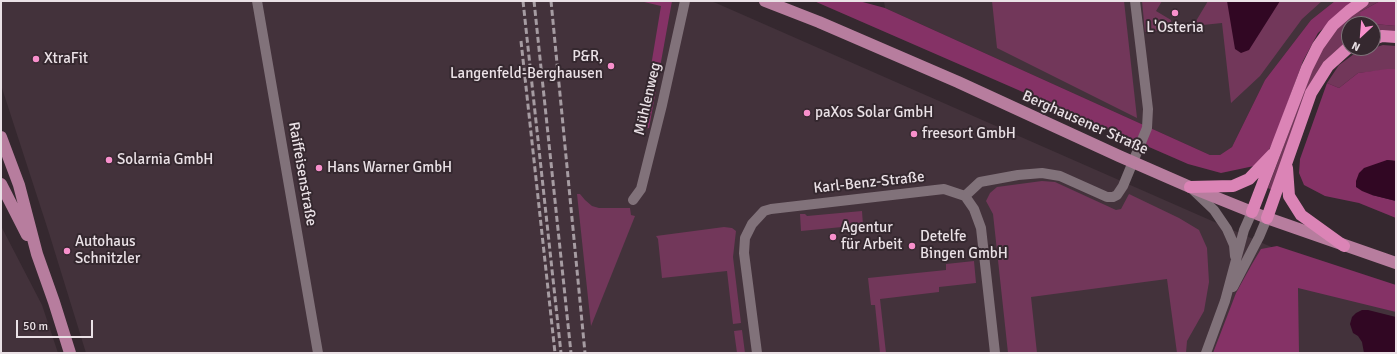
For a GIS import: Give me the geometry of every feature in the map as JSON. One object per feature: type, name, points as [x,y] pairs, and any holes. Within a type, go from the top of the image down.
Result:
[{"type":"highway","points":[[1252,212],[1318,46],[1333,26],[1349,10],[1363,1]]},
{"type":"highway","points":[[1381,36],[1396,37]]},
{"type":"highway","points":[[1267,218],[1311,93],[1328,66],[1341,54]]},
{"type":"highway","points":[[1190,187],[1233,186],[1249,178],[1276,150]]},
{"type":"highway","points":[[1286,163],[1290,196],[1292,202],[1301,215],[1344,246]]},
{"type":"main road","name":"Berghausener Straße","points":[[765,1],[819,22],[958,82],[1190,187],[1267,218],[1396,263]]},
{"type":"main road","points":[[1,138],[19,185],[37,254],[70,353]]},
{"type":"main road","points":[[1,184],[37,254]]},
{"type":"street","name":"Raiffeisenstraße","points":[[257,1],[318,353]]},
{"type":"street","name":"Mühlenweg","points":[[633,200],[641,189],[662,105],[685,1]]},
{"type":"street","points":[[995,353],[981,228],[974,209],[965,196],[980,182],[1018,175],[1042,173],[1060,176],[1107,197],[1117,195],[1123,186],[1147,128],[1148,109],[1135,1]]},
{"type":"street","points":[[1190,187],[1214,210],[1227,229],[1234,245],[1235,260]]},
{"type":"street","name":"Karl-Benz-Straße","points":[[757,353],[744,253],[745,238],[752,224],[764,211],[771,208],[944,189],[965,196]]},
{"type":"street","points":[[1206,353],[1225,301],[1244,230],[1252,212]]},
{"type":"street","points":[[1225,301],[1259,237],[1267,218]]},
{"type":"shaded area","points":[[1,1],[710,1],[1326,271],[1396,292],[1396,353],[86,353],[1,85]]},
{"type":"shaded area","points":[[640,1],[672,1],[649,128],[643,129],[641,126],[661,6]]},
{"type":"shaded area","points":[[814,1],[859,1],[885,8],[1210,155],[1220,155],[1232,147],[1265,80],[1311,20],[1335,1],[1355,1],[1318,33],[1303,61],[1274,140],[1264,159],[1254,166],[1221,173],[1188,164]]},
{"type":"shaded area","points":[[884,1],[1335,1],[1311,20],[1265,80],[1232,147],[1220,155],[1210,155],[885,8]]},
{"type":"shaded area","points":[[992,1],[1124,1],[1137,118],[997,48]]},
{"type":"shaded area","points":[[1142,1],[1162,1],[1156,11],[1171,20],[1172,29],[1145,32]]},
{"type":"shaded area","points":[[1208,1],[1322,1],[1302,19],[1260,76],[1231,103],[1222,23],[1193,26]]},
{"type":"shaded area","points":[[1227,1],[1280,1],[1249,50],[1241,53],[1235,49]]},
{"type":"shaded area","points":[[1371,1],[1380,1],[1360,12],[1365,16],[1352,16]]},
{"type":"shaded area","points":[[1380,1],[1396,1],[1396,26],[1381,25],[1381,16],[1360,16],[1360,12]]},
{"type":"shaded area","points":[[1341,25],[1341,49],[1336,52],[1272,190],[1268,188],[1312,70],[1333,32]]},
{"type":"shaded area","points":[[1381,25],[1396,26],[1396,33],[1381,34]]},
{"type":"shaded area","points":[[1381,46],[1396,46],[1396,69],[1358,73],[1339,88],[1327,83],[1339,65],[1351,56],[1381,56]]},
{"type":"shaded area","points":[[1396,69],[1396,161],[1387,160],[1372,195],[1396,201],[1396,218],[1359,203],[1325,196],[1304,185],[1299,173],[1300,159],[1327,83],[1339,88],[1358,73]]},
{"type":"shaded area","points":[[1387,160],[1396,161],[1396,201],[1372,195],[1356,187],[1356,181],[1359,173],[1364,168]]},
{"type":"shaded area","points":[[1042,181],[1055,182],[1116,210],[1121,209],[1129,194],[1179,218],[1199,230],[1207,248],[1209,282],[1204,311],[1187,341],[1186,353],[1177,353],[1167,279],[1031,297],[1037,353],[1008,353],[993,214],[986,201],[990,193],[997,187]]},
{"type":"shaded area","points":[[577,194],[580,194],[592,206],[599,208],[630,208],[631,215],[635,216],[591,326]]},
{"type":"shaded area","points":[[862,211],[863,225],[801,231],[800,214],[805,214],[807,216]]},
{"type":"shaded area","points":[[1,226],[42,305],[58,353],[1,353]]},
{"type":"shaded area","points":[[724,227],[732,228],[736,231],[733,257],[741,323],[733,324],[727,271],[662,278],[658,239],[656,236]]},
{"type":"shaded area","points":[[1277,246],[1396,285],[1396,312],[1298,288],[1299,353],[1213,353],[1236,293],[1252,264],[1261,249]]},
{"type":"shaded area","points":[[974,261],[976,283],[939,287],[939,292],[880,299],[886,353],[880,353],[875,305],[871,305],[868,278],[946,270],[946,264]]},
{"type":"shaded area","points":[[1362,310],[1368,310],[1396,317],[1396,353],[1364,353],[1362,342],[1358,336],[1353,333],[1350,324],[1352,317]]},
{"type":"shaded area","points":[[742,330],[745,353],[737,353],[734,331]]},
{"type":"railway","points":[[523,1],[561,353]]},
{"type":"railway","points":[[534,1],[571,353]]},
{"type":"railway","points":[[551,1],[585,353]]},
{"type":"railway","points":[[521,41],[555,353]]},
{"type":"place","name":"L'Osteria","points":[[1175,13]]},
{"type":"place","name":"XtraFit","points":[[36,59]]},
{"type":"place","name":"P&R, Langenfeld-Berghausen","points":[[611,66]]},
{"type":"place","name":"paXos Solar GmbH","points":[[807,113]]},
{"type":"place","name":"freesort GmbH","points":[[914,134]]},
{"type":"place","name":"Solarnia GmbH","points":[[109,160]]},
{"type":"place","name":"Hans Warner GmbH","points":[[319,168]]},
{"type":"place","name":"Agentur für Arbeit","points":[[833,237]]},
{"type":"place","name":"Detelfe Bingen GmbH","points":[[912,246]]},
{"type":"place","name":"Autohaus Schnitzler","points":[[67,251]]}]
